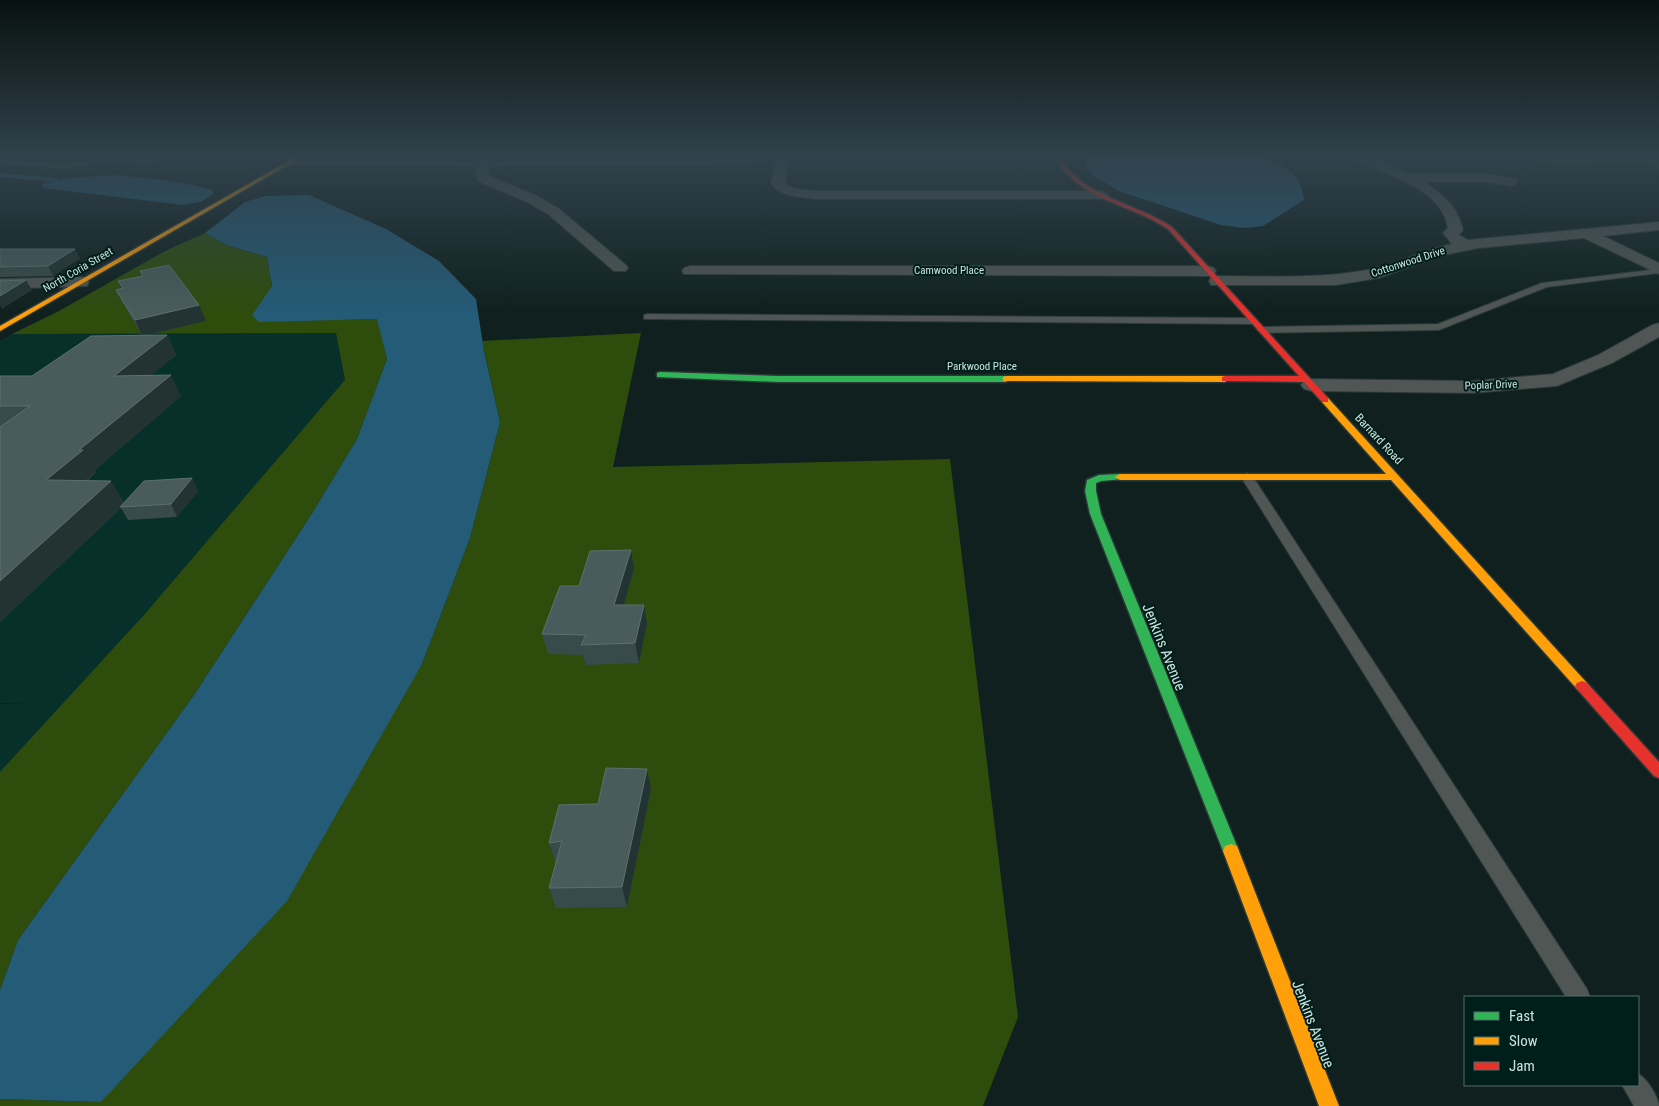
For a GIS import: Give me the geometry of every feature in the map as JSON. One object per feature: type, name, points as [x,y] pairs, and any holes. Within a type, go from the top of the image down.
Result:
[{"type":"street","name":"North Coria Street","points":[[0,329],[208,210]]},
{"type":"street","points":[[550,210],[620,268]]},
{"type":"street","name":"Barnard Road","points":[[1136,210],[1158,219],[1170,228],[1396,477],[1659,772]]},
{"type":"street","points":[[1450,210],[1456,224],[1456,230],[1450,233],[1454,239],[1466,245]]},
{"type":"street","name":"Cottonwood Drive","points":[[1212,276],[1284,281],[1355,277],[1389,269],[1435,252],[1466,245],[1659,226]]},
{"type":"street","points":[[1584,232],[1659,270]]},
{"type":"street","name":"Camwood Place","points":[[690,271],[1212,276]]},
{"type":"street","points":[[0,284],[82,282]]},
{"type":"street","name":"Poplar Drive","points":[[1308,382],[1472,387],[1557,380],[1605,358],[1659,329]]},
{"type":"street","name":"Parkwood Place","points":[[660,375],[779,379],[1308,382]]},
{"type":"street","name":"Jenkins Avenue","points":[[1329,1106],[1226,837],[1141,632],[1097,518],[1089,490],[1091,482],[1099,478],[1396,477]]},
{"type":"lane","points":[[1262,330],[1439,328],[1545,285],[1659,270]]},
{"type":"lane","points":[[647,317],[1254,321]]},
{"type":"lane","points":[[1247,477],[1578,996]]},
{"type":"lane","points":[[1635,1086],[1648,1106]]},
{"type":"shaded area","points":[[336,333],[345,380],[0,830],[0,704],[31,704],[0,703],[0,341],[12,334]]},
{"type":"green space","points":[[205,233],[227,245],[267,257],[272,286],[253,314],[326,320],[378,319],[387,359],[357,439],[311,515],[194,695],[18,940],[0,990],[0,772],[144,615],[345,380],[336,333],[12,334],[59,311],[165,251]]},
{"type":"green space","points":[[641,333],[613,467],[950,459],[1018,1017],[983,1106],[0,1106],[0,1099],[101,1102],[422,664],[470,538],[500,422],[482,341]]},
{"type":"water","points":[[235,210],[342,210],[386,229],[439,261],[476,299],[484,351],[500,422],[470,538],[422,664],[287,901],[101,1102],[0,1099],[0,990],[18,940],[194,695],[311,515],[357,439],[387,359],[377,319],[259,322],[252,315],[272,286],[267,257],[227,245],[205,233]]},
{"type":"water","points":[[1175,210],[1289,210],[1263,226],[1245,228],[1221,225]]},
{"type":"building","points":[[0,249],[75,249],[48,266],[0,267]]},
{"type":"building","points":[[169,265],[199,305],[135,320],[116,290],[123,288],[118,281],[143,276],[140,271]]},
{"type":"building","points":[[26,280],[0,296],[0,281]]},
{"type":"building","points":[[167,335],[114,376],[171,375],[79,450],[83,450],[46,480],[111,481],[0,581],[0,427],[30,406],[0,406],[0,376],[32,376],[91,336]]},
{"type":"building","points":[[192,478],[171,504],[120,507],[144,481]]},
{"type":"building","points":[[631,550],[614,605],[644,605],[635,643],[581,645],[586,635],[542,634],[560,586],[579,586],[590,551]]},
{"type":"building","points":[[606,768],[647,769],[622,887],[549,888],[562,841],[549,843],[559,805],[598,804]]},
{"type":"traffic: fast","points":[[660,375],[779,379],[1006,379]]},
{"type":"traffic: fast","points":[[1120,477],[1099,478],[1091,482],[1090,491],[1095,514],[1231,851]]},
{"type":"traffic: slow","points":[[0,329],[208,210]]},
{"type":"traffic: slow","points":[[1006,379],[1225,379]]},
{"type":"traffic: slow","points":[[1325,400],[1582,686]]},
{"type":"traffic: slow","points":[[1120,477],[1395,477]]},
{"type":"traffic: slow","points":[[1231,851],[1329,1106]]},
{"type":"traffic: jam","points":[[1137,210],[1170,228],[1325,400]]},
{"type":"traffic: jam","points":[[1225,379],[1305,379]]},
{"type":"traffic: jam","points":[[1582,686],[1659,772]]}]
